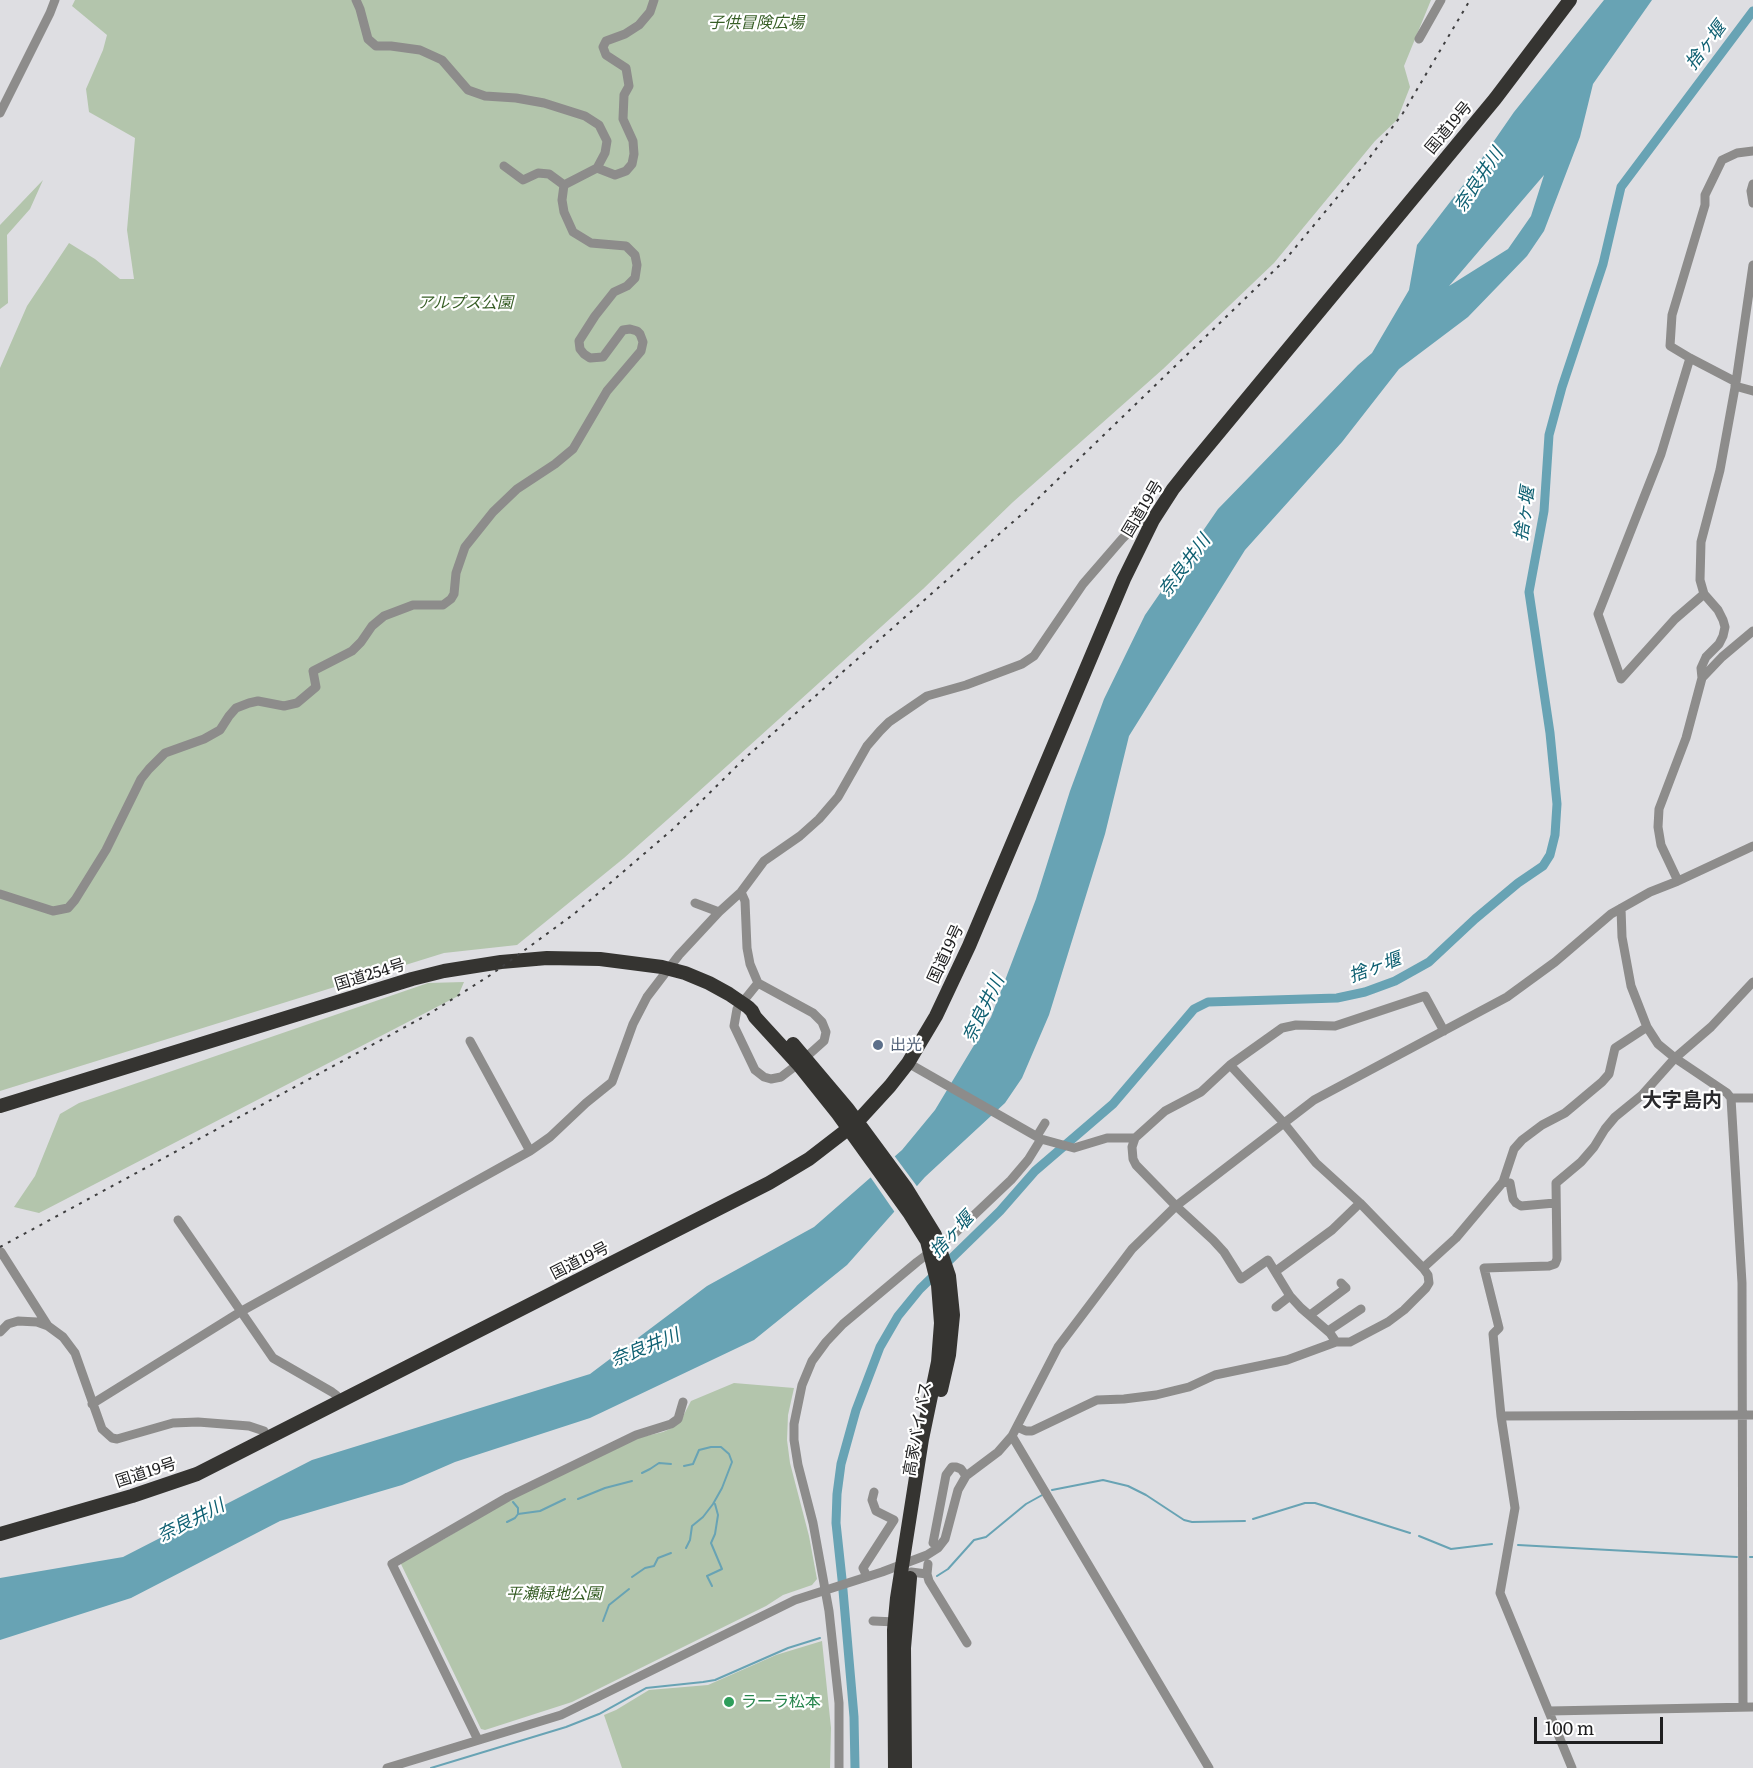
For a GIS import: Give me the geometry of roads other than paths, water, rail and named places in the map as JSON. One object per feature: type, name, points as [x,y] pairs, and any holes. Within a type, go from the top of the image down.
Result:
[{"type":"highway","name":"国道19号","points":[[0,1534],[132,1496],[197,1474],[769,1183],[857,1131],[908,1063],[936,1016],[969,946],[1124,579],[1153,520],[1192,465],[1495,99],[1570,0]]},
{"type":"highway","name":"国道254号","points":[[0,1106],[378,989],[444,971],[501,962],[547,958],[591,958],[662,967],[686,974],[729,993],[750,1009],[760,1012],[780,1030],[857,1131]]},
{"type":"highway","name":"高家バイパス","points":[[857,1131],[934,1248],[953,1315],[952,1338],[929,1456],[908,1587],[904,1648],[905,1768]]},
{"type":"highway","name":"高家バイパス","points":[[895,1768],[894,1648],[897,1598],[921,1449],[938,1362],[944,1280]]},
{"type":"street","points":[[0,113],[55,0]]},
{"type":"street","points":[[356,0],[368,39],[376,46],[420,50],[442,60],[468,90],[485,96],[516,98],[544,104],[585,116],[599,125],[607,141],[605,153],[597,168],[564,185]]},
{"type":"street","points":[[597,168],[615,174],[626,171],[632,164],[634,154],[633,141],[623,119],[624,95],[629,86],[626,68],[606,55],[603,46],[606,42],[639,25],[650,12],[654,0]]},
{"type":"street","points":[[1419,39],[1441,0]]},
{"type":"street","points":[[1753,151],[1737,153],[1722,160],[1705,195],[1705,205],[1672,315],[1670,345],[1736,384],[1753,391]]},
{"type":"street","points":[[504,166],[523,180],[538,173],[549,174],[564,185]]},
{"type":"street","points":[[1753,184],[1751,191],[1753,203]]},
{"type":"street","points":[[0,894],[53,911],[68,908],[106,850],[141,779],[165,753],[204,739],[220,730],[236,708],[249,703],[258,701],[284,706],[297,703],[316,687],[313,670],[352,651],[372,626],[384,616],[413,605],[443,605],[454,594],[456,573],[465,547],[493,512],[517,489],[573,449],[600,400],[641,351],[643,342],[637,330],[630,329],[623,330],[603,357],[590,358],[580,349],[579,341],[595,316],[614,292],[627,286],[635,278],[637,266],[635,255],[626,246],[591,243],[573,232],[564,212],[562,200],[564,185]]},
{"type":"street","points":[[1678,880],[1661,845],[1658,827],[1659,809],[1686,738],[1702,678],[1701,668],[1706,657],[1719,644],[1725,627],[1718,610],[1704,594],[1700,580],[1701,542],[1720,470],[1736,384],[1753,265]]},
{"type":"street","points":[[1690,358],[1661,454],[1598,614],[1621,679],[1675,619],[1704,594]]},
{"type":"street","points":[[92,1404],[240,1312],[530,1151],[550,1137],[612,1082],[633,1024],[647,997],[679,955],[741,892],[764,861],[800,836],[819,819],[838,797],[867,747],[889,722],[927,696],[966,685],[1022,664],[1034,656],[1083,584],[1122,539],[1137,525],[1153,520]]},
{"type":"street","points":[[1702,678],[1722,657],[1753,631]]},
{"type":"street","points":[[387,1768],[561,1715],[795,1600],[928,1559],[945,1539],[958,1490],[966,1476],[998,1452],[1012,1436],[1058,1347],[1069,1331],[1132,1249],[1176,1206],[1314,1100],[1507,997],[1555,962],[1611,914],[1650,892],[1753,846]]},
{"type":"street","points":[[741,892],[745,901],[748,956],[758,983],[813,1013],[822,1022],[826,1032],[824,1041],[802,1061],[781,1077],[771,1079],[755,1070],[734,1026],[736,1009],[758,983]]},
{"type":"street","points":[[695,903],[719,912]]},
{"type":"street","points":[[1549,1711],[1748,1707],[1742,1415],[1742,1283],[1731,1098],[1674,1058],[1658,1044],[1647,1027],[1631,986],[1622,937],[1621,908]]},
{"type":"street","points":[[1572,1768],[1500,1593],[1515,1508],[1501,1416],[1493,1334],[1499,1328],[1484,1268],[1555,1264],[1557,1258],[1556,1183],[1581,1162],[1616,1117],[1642,1095],[1674,1058],[1711,1027],[1753,982]]},
{"type":"street","points":[[1336,1342],[1328,1331],[1290,1296],[1268,1260],[1241,1280],[1214,1240],[1176,1206],[1136,1165],[1132,1148],[1135,1138],[1165,1112],[1201,1092],[1230,1065],[1282,1028],[1296,1025],[1335,1026],[1425,996],[1444,1031]]},
{"type":"street","points":[[1423,1268],[1456,1238],[1503,1182],[1514,1149],[1522,1140],[1542,1125],[1565,1113],[1602,1082],[1609,1074],[1615,1048],[1647,1027]]},
{"type":"street","points":[[471,1041],[530,1151]]},
{"type":"street","points":[[908,1063],[1036,1136],[1057,1143],[1074,1148],[1107,1138],[1135,1138]]},
{"type":"street","points":[[1017,1426],[1026,1431],[1032,1431],[1097,1400],[1124,1399],[1189,1387],[1215,1375],[1287,1360],[1336,1342],[1350,1342],[1388,1322],[1426,1288],[1429,1282],[1428,1275],[1423,1268],[1360,1203],[1316,1163],[1283,1122],[1230,1065]]},
{"type":"street","points":[[1731,1098],[1753,1098]]},
{"type":"street","points":[[839,1768],[839,1703],[830,1589],[798,1465],[794,1440],[794,1424],[802,1384],[812,1362],[843,1324],[934,1248],[953,1235],[1011,1180],[1028,1160],[1036,1136],[1045,1123]]},
{"type":"street","points":[[1503,1182],[1510,1183],[1513,1199],[1521,1206],[1556,1203]]},
{"type":"street","points":[[1276,1271],[1332,1230],[1360,1203]]},
{"type":"street","points":[[178,1220],[273,1358],[332,1392],[340,1402]]},
{"type":"street","points":[[1,1252],[48,1326]]},
{"type":"street","points":[[1310,1315],[1346,1288],[1341,1283]]},
{"type":"street","points":[[1742,1283],[1753,1283]]},
{"type":"street","points":[[1276,1307],[1290,1296]]},
{"type":"street","points":[[1328,1331],[1361,1309]]},
{"type":"street","points":[[0,1332],[8,1324],[18,1321],[37,1322],[48,1326],[63,1337],[75,1353],[102,1429],[112,1438],[117,1439],[172,1423],[198,1422],[249,1426],[264,1431],[268,1439]]},
{"type":"street","points":[[478,1740],[392,1563],[508,1497],[636,1435],[671,1424],[678,1419],[683,1402]]},
{"type":"street","points":[[1501,1416],[1753,1415]]},
{"type":"street","points":[[1012,1436],[1209,1768]]},
{"type":"street","points":[[933,1543],[946,1475],[952,1467],[956,1467],[961,1468],[966,1476]]},
{"type":"street","points":[[867,1577],[863,1568],[894,1520],[876,1510],[872,1500],[874,1492]]},
{"type":"street","points":[[928,1559],[929,1581],[967,1643]]},
{"type":"street","points":[[911,1572],[927,1574]]},
{"type":"street","points":[[873,1621],[896,1622]]},
{"type":"water","name":"奈良井川","points":[[1604,0],[1652,0],[1593,84],[1580,137],[1544,231],[1527,256],[1468,317],[1399,369],[1342,442],[1245,550],[1129,736],[1105,834],[1049,1015],[1022,1078],[1005,1103],[925,1177],[847,1265],[754,1340],[590,1418],[455,1462],[402,1485],[280,1521],[131,1598],[0,1640],[0,1578],[123,1557],[312,1460],[590,1374],[707,1286],[814,1227],[902,1150],[935,1110],[991,1017],[1036,899],[1070,791],[1104,699],[1145,615],[1218,509],[1372,353],[1409,290],[1417,245],[1467,180],[1514,112]],"holes":[[[1544,175],[1531,216],[1508,249],[1449,286]]]},
{"type":"waterway","name":"捨ヶ堰","points":[[855,1768],[854,1717],[836,1523],[837,1494],[841,1464],[856,1410],[880,1347],[898,1316],[920,1289],[1000,1211],[1035,1171],[1113,1104],[1194,1009],[1208,1002],[1337,998],[1365,992],[1395,981],[1429,962],[1475,919],[1518,883],[1543,866],[1550,855],[1555,835],[1557,804],[1550,733],[1529,592],[1544,511],[1549,435],[1562,387],[1603,264],[1621,187],[1753,11]]},
{"type":"waterway","points":[[684,1466],[693,1464],[699,1450],[711,1447],[721,1447],[729,1454],[732,1462],[713,1504],[692,1526],[686,1548]]},
{"type":"waterway","points":[[642,1473],[659,1463],[671,1464]]},
{"type":"waterway","points":[[1052,1490],[1103,1480],[1128,1486],[1184,1520],[1192,1522],[1245,1521]]},
{"type":"waterway","points":[[578,1499],[605,1488],[632,1481]]},
{"type":"waterway","points":[[937,1576],[948,1569],[974,1540],[986,1537],[1026,1504],[1044,1494]]},
{"type":"waterway","points":[[513,1502],[518,1508],[518,1514],[540,1511],[565,1499]]},
{"type":"waterway","points":[[1253,1519],[1305,1503],[1315,1503],[1410,1533]]},
{"type":"waterway","points":[[712,1586],[707,1576],[722,1569],[711,1543],[718,1515],[715,1504]]},
{"type":"waterway","points":[[507,1522],[518,1514]]},
{"type":"waterway","points":[[1419,1536],[1451,1549],[1492,1544]]},
{"type":"waterway","points":[[1518,1545],[1737,1557]]},
{"type":"waterway","points":[[632,1577],[645,1568],[654,1566],[658,1558],[671,1553]]},
{"type":"waterway","points":[[603,1621],[609,1605],[629,1589]]},
{"type":"waterway","points":[[431,1768],[566,1727],[599,1714],[646,1688],[715,1680],[788,1648],[820,1638]]},
{"type":"railway","points":[[0,1247],[429,1014],[492,974],[574,914],[673,829],[745,758],[1022,514],[1285,260],[1364,165],[1403,113],[1470,0]]},
{"type":"place","name":"出光","points":[[878,1045]]},
{"type":"place","name":"ラーラ松本","points":[[729,1702]]},
{"type":"district","name":"大字島内","points":[[1682,1101]]},
{"type":"park label","name":"子供冒険広場","points":[[756,23]]},
{"type":"park label","name":"アルプス公園","points":[[465,303]]},
{"type":"park label","name":"平瀬緑地公園","points":[[554,1594]]}]
